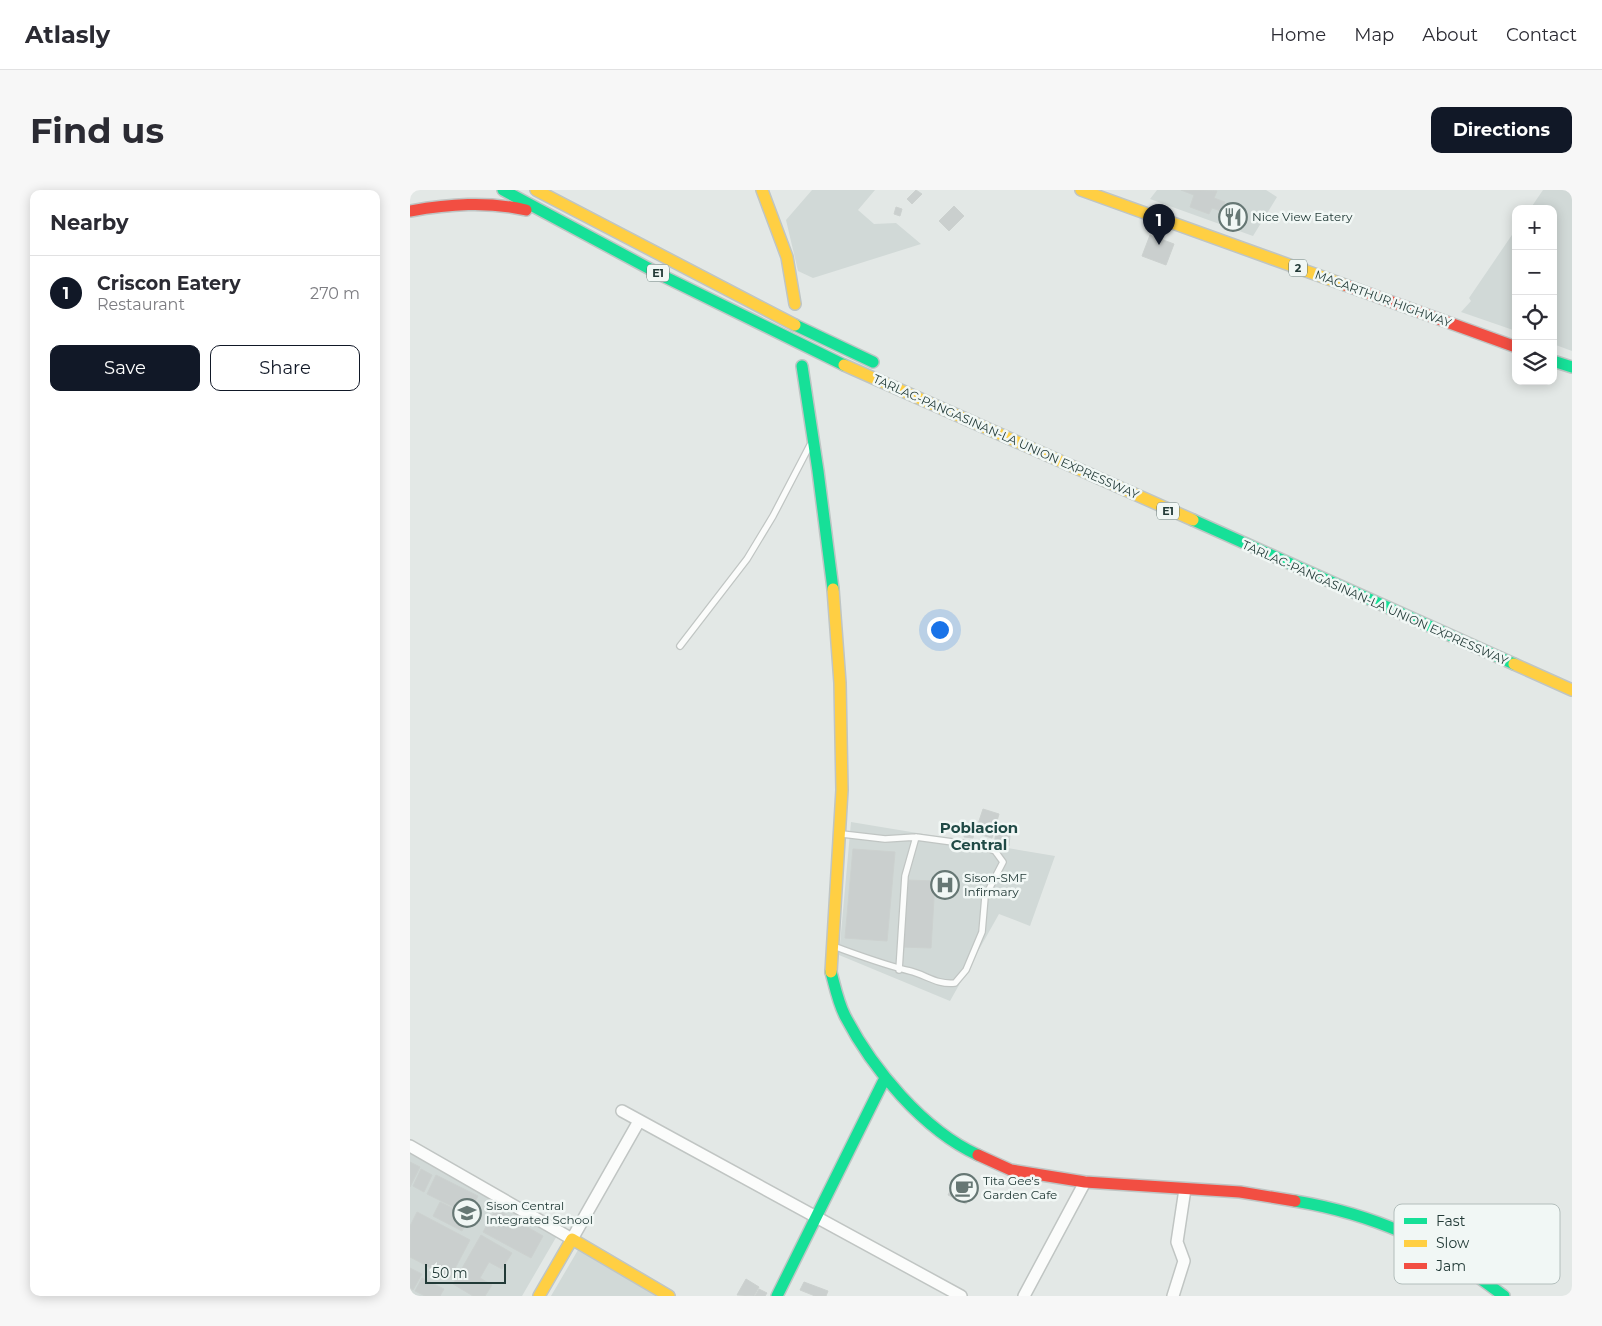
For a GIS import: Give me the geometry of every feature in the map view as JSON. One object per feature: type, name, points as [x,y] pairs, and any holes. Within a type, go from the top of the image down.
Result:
[{"type":"main road","name":"TARLAC-PANGASINAN-LA UNION EXPRESSWAY","points":[[503,190],[663,276],[823,355],[1572,690]]},
{"type":"main road","name":"TARLAC-PANGASINAN-LA UNION EXPRESSWAY","points":[[536,190],[771,313],[887,368]]},
{"type":"main road","points":[[544,190],[566,206]]},
{"type":"main road","points":[[762,190],[787,257],[795,304]]},
{"type":"main road","name":"MACARTHUR HIGHWAY","points":[[1081,190],[1512,346]]},
{"type":"main road","points":[[410,211],[457,203],[484,202],[550,216]]},
{"type":"main road","points":[[1557,361],[1572,367]]},
{"type":"main road","points":[[802,366],[827,524],[838,639],[842,789],[831,945],[831,970],[837,997],[845,1016],[884,1078],[930,1124],[971,1152],[1011,1170],[1084,1182],[1240,1192],[1324,1206],[1394,1229]]},
{"type":"main road","name":"TARLAC-PANGASINAN-LA UNION EXPRESSWAY","points":[[1021,430],[1134,483],[1309,559]]},
{"type":"main road","points":[[777,1296],[884,1078]]},
{"type":"main road","points":[[539,1296],[572,1239],[669,1296]]},
{"type":"main road","points":[[1486,1284],[1504,1296]]},
{"type":"street","points":[[622,1111],[639,1122],[961,1296]]},
{"type":"street","points":[[410,1146],[572,1239],[639,1122]]},
{"type":"street","points":[[1024,1296],[1084,1182]]},
{"type":"street","points":[[1173,1296],[1184,1261],[1177,1242],[1185,1189]]},
{"type":"lane","points":[[680,646],[747,559],[773,516],[814,437]]},
{"type":"lane","points":[[831,945],[899,970],[911,971],[946,984],[954,983],[966,970],[982,932],[985,897],[1003,862],[996,851],[982,846],[916,837],[885,839],[840,834]]},
{"type":"lane","points":[[899,970],[905,876],[916,837]]},
{"type":"shaded area","points":[[812,190],[875,190],[858,210],[874,224],[896,223],[921,244],[813,278],[798,271],[786,220]]},
{"type":"shaded area","name":"Nice View Eatery","points":[[1157,190],[1266,190],[1277,197],[1253,236],[1150,199]]},
{"type":"shaded area","points":[[1543,190],[1572,190],[1572,351],[1557,345],[1557,205],[1533,205]]},
{"type":"shaded area","points":[[1512,235],[1512,330],[1461,312],[1471,301],[1469,298]]},
{"type":"shaded area","name":"Sison-SMF Infirmary","points":[[851,822],[1055,856],[1030,926],[999,914],[950,1001],[839,955]]},
{"type":"shaded area","name":"Sison Central Integrated School","points":[[410,1147],[558,1234],[522,1296],[413,1296],[410,1294]]},
{"type":"shaded area","points":[[578,1250],[656,1296],[551,1296]]},
{"type":"building","points":[[916,190],[922,194],[912,204],[907,199]]},
{"type":"building","points":[[1181,190],[1217,191],[1214,198],[1225,202],[1221,211],[1212,208],[1209,214],[1190,207],[1194,195]]},
{"type":"building","points":[[954,206],[964,216],[949,231],[939,221]]},
{"type":"building","points":[[896,207],[902,209],[900,216],[894,214]]},
{"type":"building","points":[[1150,235],[1174,244],[1166,265],[1142,256]]},
{"type":"building","points":[[983,809],[999,814],[992,838],[975,833]]},
{"type":"building","points":[[965,826],[975,828],[973,838],[964,837]]},
{"type":"building","points":[[996,833],[1010,835],[1009,846],[994,844]]},
{"type":"building","points":[[853,849],[895,852],[887,941],[845,938]]},
{"type":"building","points":[[906,880],[935,881],[931,948],[902,947]]},
{"type":"building","points":[[410,1162],[420,1167],[410,1187]]},
{"type":"building","points":[[421,1169],[432,1175],[424,1192],[413,1186]]},
{"type":"building","points":[[436,1175],[478,1196],[468,1214],[427,1194]]},
{"type":"building","points":[[958,1176],[976,1185],[966,1204],[948,1195]]},
{"type":"building","points":[[440,1202],[469,1216],[462,1231],[433,1216]]},
{"type":"building","points":[[496,1209],[543,1236],[531,1258],[483,1232]]},
{"type":"building","points":[[417,1212],[470,1240],[450,1278],[410,1257],[410,1226]]},
{"type":"building","points":[[481,1235],[512,1253],[502,1269],[489,1262],[480,1278],[492,1285],[485,1296],[473,1296],[453,1284]]},
{"type":"building","points":[[410,1268],[422,1274],[413,1290],[410,1288]]},
{"type":"building","points":[[422,1278],[444,1289],[440,1296],[425,1296],[415,1291]]},
{"type":"building","points":[[746,1279],[759,1287],[754,1296],[737,1295]]},
{"type":"building","points":[[804,1282],[828,1291],[826,1296],[815,1296],[800,1290]]},
{"type":"building","points":[[759,1289],[767,1293],[765,1296],[755,1296]]},
{"type":"traffic: fast","points":[[503,190],[663,276],[844,365]]},
{"type":"traffic: fast","points":[[795,325],[873,362]]},
{"type":"traffic: fast","points":[[1557,362],[1572,367]]},
{"type":"traffic: fast","points":[[802,366],[833,589]]},
{"type":"traffic: fast","points":[[1193,520],[1514,664]]},
{"type":"traffic: fast","points":[[831,972],[845,1016],[856,1036],[884,1076],[901,1096],[938,1130],[978,1155]]},
{"type":"traffic: fast","points":[[777,1296],[885,1078]]},
{"type":"traffic: fast","points":[[1295,1201],[1322,1206],[1394,1229]]},
{"type":"traffic: fast","points":[[1487,1284],[1504,1296]]},
{"type":"traffic: slow","points":[[536,190],[795,325]]},
{"type":"traffic: slow","points":[[762,190],[787,257],[795,304]]},
{"type":"traffic: slow","points":[[1081,190],[1345,285]]},
{"type":"traffic: slow","points":[[844,365],[1193,520]]},
{"type":"traffic: slow","points":[[831,972],[842,790],[840,683],[833,589]]},
{"type":"traffic: slow","points":[[1514,664],[1572,690]]},
{"type":"traffic: slow","points":[[539,1296],[572,1239],[669,1296]]},
{"type":"traffic: jam","points":[[410,211],[468,204],[497,205],[526,210]]},
{"type":"traffic: jam","points":[[1345,285],[1512,346]]},
{"type":"traffic: jam","points":[[978,1155],[1011,1170],[1085,1182],[1240,1192],[1295,1201]]},
{"type":"place","name":"Nice View Eatery","points":[[1233,217]]},
{"type":"place","name":"Criscon Eatery","points":[[1159,245]]},
{"type":"place","name":"Sison-SMF Infirmary","points":[[945,885]]},
{"type":"place","name":"Tita Gee's Garden Cafe","points":[[964,1188]]},
{"type":"place","name":"Sison Central Integrated School","points":[[467,1213]]},
{"type":"district","name":"Poblacion Central","points":[[979,836]]}]
